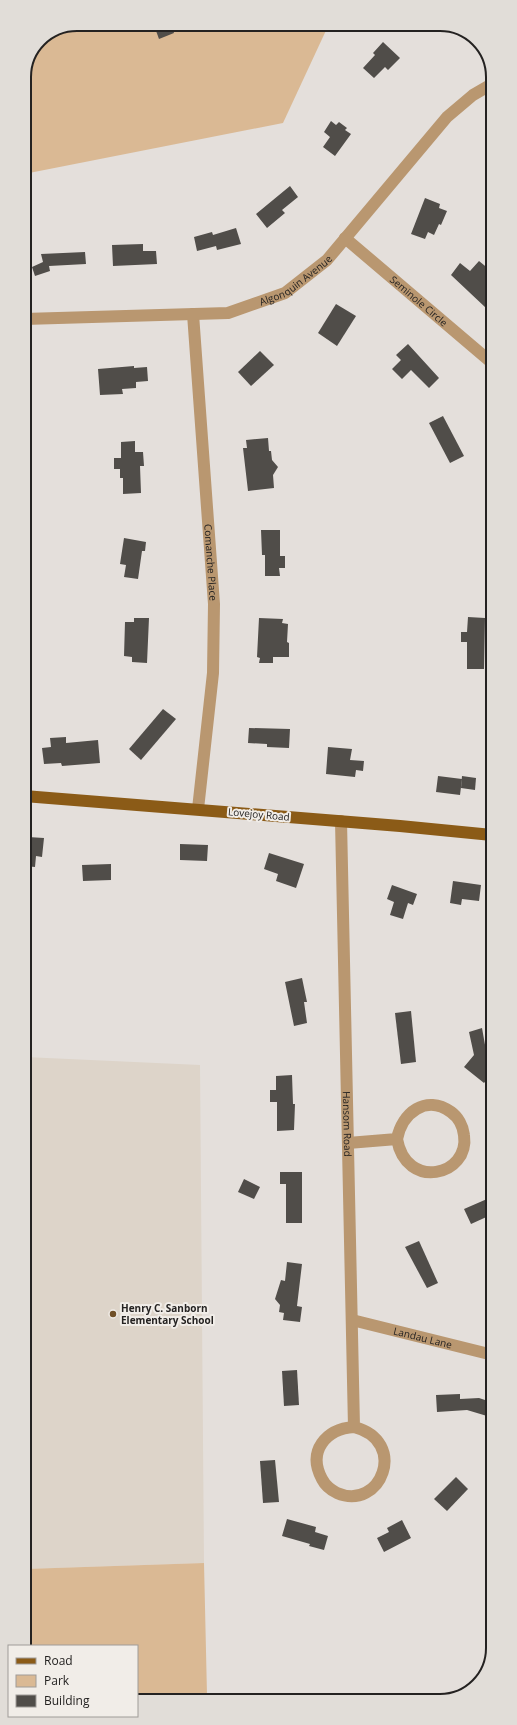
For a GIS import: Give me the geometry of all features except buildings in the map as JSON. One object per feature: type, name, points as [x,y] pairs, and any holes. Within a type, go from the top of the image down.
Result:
[{"type":"main road","name":"Lovejoy Road","points":[[31,797],[341,821],[486,834]]},
{"type":"street","name":"Algonquin Avenue","points":[[31,319],[228,313],[285,293],[327,260],[447,117],[473,95],[486,87]]},
{"type":"street","name":"Seminole Circle","points":[[345,238],[486,358]]},
{"type":"street","name":"Comanche Place","points":[[193,314],[214,604],[213,673],[198,810]]},
{"type":"street","name":"Hansom Road","points":[[341,821],[354,1427]]},
{"type":"street","points":[[431,1105],[442,1107],[451,1112],[458,1119],[463,1129],[465,1140],[462,1151],[456,1161],[447,1169],[430,1172],[414,1168],[405,1160],[399,1150],[398,1139],[399,1128],[404,1119],[416,1109],[431,1105]]},
{"type":"street","points":[[348,1143],[398,1139]]},
{"type":"street","name":"Landau Lane","points":[[352,1320],[486,1353]]},
{"type":"street","points":[[354,1427],[365,1430],[374,1436],[382,1445],[385,1456],[385,1467],[381,1478],[369,1490],[354,1496],[342,1495],[332,1490],[323,1482],[318,1472],[316,1461],[318,1450],[324,1440],[332,1432],[343,1428],[354,1427]]},
{"type":"shaded area","name":"Henry C. Sanborn Elementary School","points":[[31,1057],[200,1065],[204,1563],[31,1569]]},
{"type":"green space","points":[[76,31],[326,31],[283,123],[31,173],[31,76],[34,59],[44,44],[51,39],[59,34]]},
{"type":"green space","points":[[204,1563],[207,1694],[138,1694],[138,1645],[31,1645],[31,1569]]},
{"type":"place","name":"Henry C. Sanborn Elementary School","points":[[113,1314]]}]
